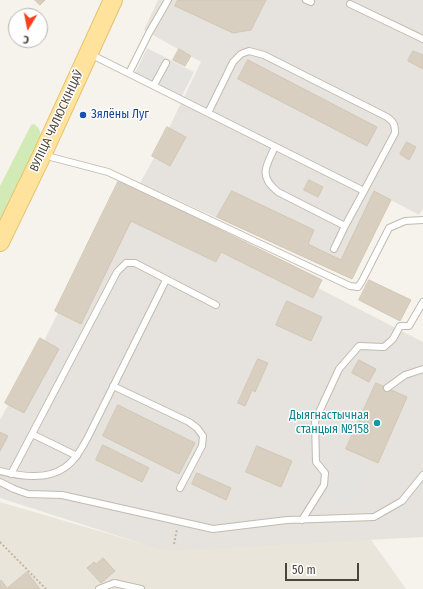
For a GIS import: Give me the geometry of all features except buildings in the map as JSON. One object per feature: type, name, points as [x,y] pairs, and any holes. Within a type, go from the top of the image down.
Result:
[{"type":"main road","name":"ВУЛІЦА ЧАЛЮСКІНЦАЎ","points":[[0,242],[113,0]]},
{"type":"lane","points":[[129,73],[149,33],[168,0]]},
{"type":"lane","points":[[350,4],[423,39]]},
{"type":"lane","points":[[208,113],[233,62],[241,54],[249,51],[264,55],[393,121],[395,133],[334,249]]},
{"type":"lane","points":[[89,54],[154,85],[364,191]]},
{"type":"lane","points":[[154,85],[166,62]]},
{"type":"lane","points":[[276,147],[265,168],[269,185],[278,192],[345,226]]},
{"type":"lane","points":[[42,154],[108,172],[350,286],[358,287],[389,228],[405,221],[423,220]]},
{"type":"lane","points":[[11,474],[117,272],[126,263],[135,263],[216,305]]},
{"type":"lane","points":[[0,471],[24,476],[45,475],[64,469],[77,456],[87,439],[166,280]]},
{"type":"lane","points":[[302,520],[324,485],[325,473],[316,462],[315,421],[338,369],[359,346],[384,348],[393,339],[400,326],[409,326],[423,302]]},
{"type":"lane","points":[[387,388],[405,375],[423,369]]},
{"type":"lane","points":[[113,386],[189,422],[197,428],[203,436],[202,446],[180,488]]},
{"type":"lane","points":[[32,434],[77,456]]},
{"type":"lane","points":[[0,482],[14,490],[28,494],[62,495],[213,529],[287,520],[374,517],[402,501],[423,475]]},
{"type":"lane","points":[[99,589],[114,583],[141,589]]},
{"type":"path","points":[[174,544],[179,522]]},
{"type":"path","points":[[0,542],[46,589]]},
{"type":"shaded area","points":[[158,0],[423,0],[423,208],[419,215],[391,200],[352,279],[140,183],[154,158],[152,156],[167,127],[169,128],[201,62],[144,30]]},
{"type":"shaded area","points":[[147,48],[194,72],[182,96],[135,73]]},
{"type":"shaded area","points":[[105,207],[216,262],[221,252],[313,298],[318,288],[423,342],[423,537],[165,551],[0,498],[0,420],[8,405],[5,403],[40,338],[44,341],[58,313],[55,311]]},
{"type":"shaded area","points":[[340,456],[370,470],[354,506],[324,493]]},
{"type":"shaded area","points":[[0,502],[164,550],[369,537],[406,589],[0,589]]},
{"type":"green space","points":[[34,124],[40,132],[40,142],[0,223],[0,186],[31,125]]},
{"type":"place","name":"Зялёны Луг","points":[[83,115]]},
{"type":"place","name":"Дыягнастычная станцыя №158","points":[[377,423]]}]
